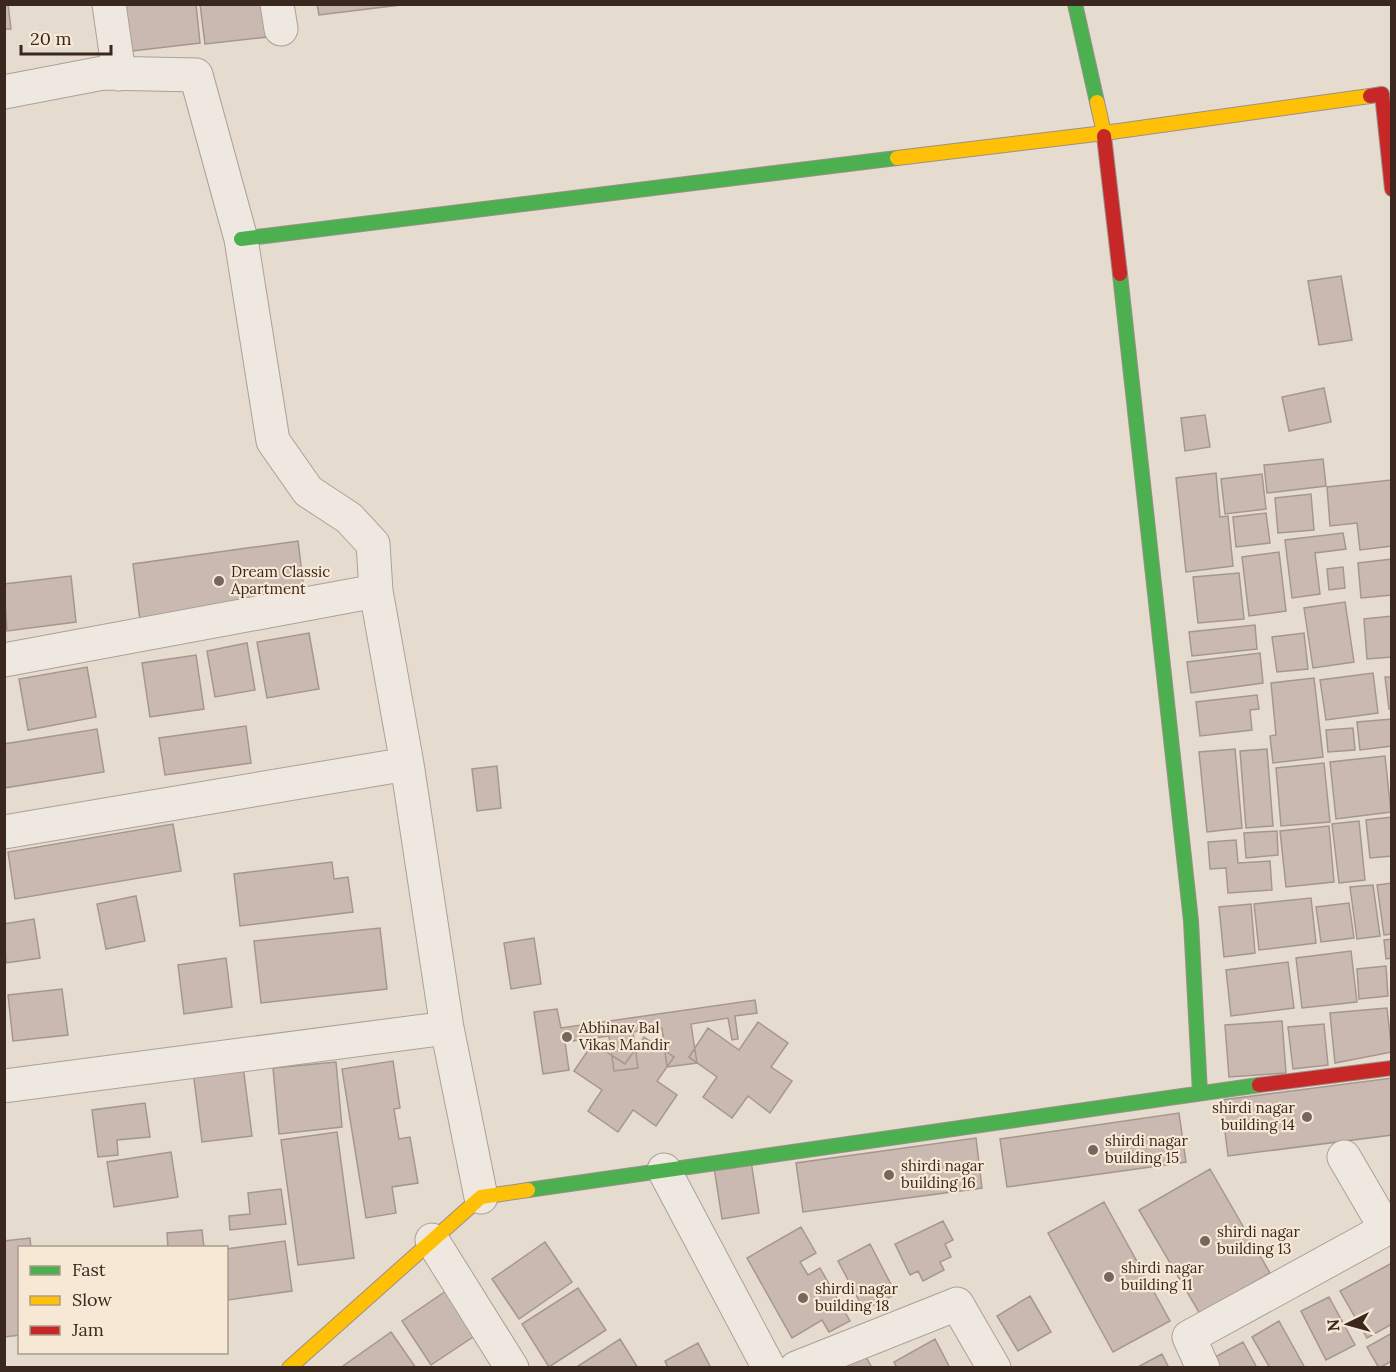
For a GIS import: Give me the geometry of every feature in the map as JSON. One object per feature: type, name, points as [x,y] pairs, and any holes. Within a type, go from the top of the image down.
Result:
[{"type":"street","points":[[109,4],[119,74]]},
{"type":"street","points":[[1075,4],[1104,133],[1191,921],[1200,1093]]},
{"type":"street","points":[[4,92],[103,73],[196,75],[241,239],[273,441],[308,491],[348,518],[373,544],[376,591],[406,764],[447,1028],[481,1197]]},
{"type":"street","points":[[241,239],[1104,133],[1387,93],[1392,189]]},
{"type":"street","points":[[4,660],[376,591]]},
{"type":"street","points":[[4,832],[406,764]]},
{"type":"street","points":[[4,1086],[447,1028]]},
{"type":"street","points":[[294,1366],[481,1197],[1200,1093],[1392,1068]]},
{"type":"street","points":[[1203,1368],[1189,1337],[1386,1229],[1344,1157]]},
{"type":"street","points":[[664,1170],[770,1368]]},
{"type":"street","points":[[432,1240],[512,1368]]},
{"type":"street","points":[[796,1368],[957,1304],[994,1368]]},
{"type":"building","points":[[4,4],[8,4],[11,29],[4,29]]},
{"type":"building","points":[[196,4],[200,43],[124,52],[118,5]]},
{"type":"building","points":[[200,4],[274,4],[277,36],[205,44]]},
{"type":"building","points":[[317,4],[400,4],[400,5],[319,15]]},
{"type":"building","points":[[1341,276],[1352,340],[1319,345],[1308,281]]},
{"type":"building","points":[[1324,388],[1331,422],[1289,431],[1282,397]]},
{"type":"building","points":[[1205,415],[1210,447],[1185,451],[1181,418]]},
{"type":"building","points":[[1323,459],[1326,486],[1267,493],[1264,465]]},
{"type":"building","points":[[1216,473],[1220,517],[1228,516],[1233,566],[1186,572],[1176,478]]},
{"type":"building","points":[[1262,474],[1266,509],[1225,514],[1221,479]]},
{"type":"building","points":[[1391,480],[1392,546],[1360,550],[1357,523],[1330,526],[1327,487]]},
{"type":"building","points":[[1311,494],[1314,530],[1278,533],[1275,498]]},
{"type":"building","points":[[1266,513],[1270,543],[1236,547],[1233,517]]},
{"type":"building","points":[[1343,533],[1346,549],[1315,553],[1320,594],[1292,598],[1285,540]]},
{"type":"building","name":"Dream Classic Apartment","points":[[298,541],[305,598],[140,620],[133,564]]},
{"type":"building","points":[[1279,552],[1286,611],[1249,616],[1242,557]]},
{"type":"building","points":[[1392,559],[1392,595],[1361,598],[1358,563]]},
{"type":"building","points":[[1343,567],[1345,588],[1329,590],[1327,569]]},
{"type":"building","points":[[1239,573],[1244,619],[1198,623],[1193,577]]},
{"type":"building","points":[[71,576],[76,622],[7,631],[4,584]]},
{"type":"building","points":[[1345,602],[1354,662],[1313,668],[1304,608]]},
{"type":"building","points":[[1392,616],[1392,657],[1367,659],[1364,619]]},
{"type":"building","points":[[1255,625],[1257,649],[1192,656],[1189,632]]},
{"type":"building","points":[[309,633],[319,689],[267,698],[257,642]]},
{"type":"building","points":[[1304,633],[1308,669],[1277,672],[1272,637]]},
{"type":"building","points":[[247,643],[255,690],[215,697],[207,651]]},
{"type":"building","points":[[1260,653],[1263,683],[1191,693],[1187,662]]},
{"type":"building","points":[[196,655],[204,709],[150,717],[142,663]]},
{"type":"building","points":[[87,667],[96,717],[28,730],[19,679]]},
{"type":"building","points":[[1373,673],[1378,713],[1326,720],[1320,680]]},
{"type":"building","points":[[1385,677],[1392,677],[1392,709],[1389,709]]},
{"type":"building","points":[[1314,678],[1323,757],[1273,763],[1270,736],[1276,735],[1271,683]]},
{"type":"building","points":[[1257,695],[1259,709],[1250,710],[1252,730],[1200,736],[1196,702]]},
{"type":"building","points":[[1392,719],[1392,746],[1360,750],[1357,722]]},
{"type":"building","points":[[246,726],[251,763],[165,775],[159,738]]},
{"type":"building","points":[[1353,728],[1355,750],[1328,752],[1326,730]]},
{"type":"building","points":[[97,729],[104,772],[4,788],[4,744]]},
{"type":"building","points":[[1235,749],[1242,828],[1207,832],[1199,752]]},
{"type":"building","points":[[1267,749],[1273,826],[1246,828],[1240,751]]},
{"type":"building","points":[[1385,756],[1391,812],[1336,819],[1330,762]]},
{"type":"building","points":[[1324,763],[1330,822],[1281,826],[1276,768]]},
{"type":"building","points":[[497,766],[501,808],[477,811],[472,769]]},
{"type":"building","points":[[1392,817],[1392,856],[1370,858],[1366,820]]},
{"type":"building","points":[[1359,821],[1365,880],[1339,883],[1332,824]]},
{"type":"building","points":[[173,824],[181,871],[15,899],[8,852]]},
{"type":"building","points":[[1329,826],[1334,882],[1286,887],[1280,831]]},
{"type":"building","points":[[1277,831],[1278,855],[1246,858],[1244,833]]},
{"type":"building","points":[[1236,840],[1238,863],[1270,861],[1272,890],[1228,893],[1226,868],[1210,869],[1208,842]]},
{"type":"building","points":[[332,862],[334,879],[348,877],[353,912],[240,926],[234,874]]},
{"type":"building","points":[[1392,883],[1392,934],[1384,935],[1377,885]]},
{"type":"building","points":[[1373,885],[1380,936],[1357,939],[1350,887]]},
{"type":"building","points":[[136,896],[145,941],[106,949],[97,904]]},
{"type":"building","points":[[1311,898],[1316,943],[1259,950],[1254,904]]},
{"type":"building","points":[[1349,903],[1354,938],[1321,942],[1316,907]]},
{"type":"building","points":[[1251,904],[1255,953],[1224,957],[1219,907]]},
{"type":"building","points":[[34,919],[40,958],[6,963],[4,924]]},
{"type":"building","points":[[380,928],[387,989],[261,1003],[254,941]]},
{"type":"building","points":[[534,938],[541,984],[511,989],[504,943]]},
{"type":"building","points":[[1392,939],[1392,958],[1386,959],[1384,940]]},
{"type":"building","points":[[1351,951],[1357,1002],[1302,1008],[1296,958]]},
{"type":"building","points":[[226,958],[232,1007],[184,1014],[178,965]]},
{"type":"building","points":[[1288,962],[1294,1008],[1231,1016],[1226,970]]},
{"type":"building","points":[[1386,966],[1388,996],[1359,999],[1357,969]]},
{"type":"building","points":[[62,989],[68,1035],[13,1041],[8,995]]},
{"type":"building","name":"Abhinav Bal Vikas Mandir","points":[[755,1000],[757,1013],[735,1016],[738,1039],[732,1040],[728,1018],[691,1024],[697,1063],[667,1067],[662,1028],[633,1032],[638,1068],[614,1071],[609,1036],[565,1042],[569,1070],[543,1074],[534,1012],[557,1009],[561,1028]]},
{"type":"building","points":[[1387,1008],[1392,1052],[1335,1063],[1330,1013]]},
{"type":"building","points":[[1282,1021],[1286,1073],[1229,1077],[1225,1025]]},
{"type":"building","name":"Abhinav Bal Vikas Mandir","points":[[758,1022],[788,1043],[771,1067],[792,1081],[770,1113],[748,1096],[732,1118],[703,1097],[717,1077],[689,1057],[708,1028],[739,1050]]},
{"type":"building","points":[[1324,1024],[1328,1065],[1293,1069],[1288,1027]]},
{"type":"building","name":"Abhinav Bal Vikas Mandir","points":[[644,1037],[674,1057],[657,1081],[677,1095],[656,1126],[633,1110],[618,1132],[588,1111],[602,1090],[574,1071],[593,1043],[625,1064]]},
{"type":"building","points":[[393,1061],[400,1108],[394,1109],[399,1139],[410,1137],[418,1183],[392,1187],[396,1213],[366,1218],[342,1069]]},
{"type":"building","points":[[336,1062],[342,1127],[279,1134],[273,1068]]},
{"type":"building","points":[[243,1066],[252,1136],[202,1142],[193,1071]]},
{"type":"building","name":"shirdi nagar building 14","points":[[1392,1078],[1392,1135],[1228,1156],[1221,1100]]},
{"type":"building","points":[[145,1103],[150,1137],[117,1140],[118,1155],[98,1157],[92,1110]]},
{"type":"building","name":"shirdi nagar building 15","points":[[1179,1113],[1186,1162],[1007,1187],[1000,1139]]},
{"type":"building","points":[[337,1132],[354,1258],[298,1265],[281,1140]]},
{"type":"building","name":"shirdi nagar building 16","points":[[976,1138],[982,1188],[803,1212],[796,1163]]},
{"type":"building","points":[[171,1152],[178,1197],[114,1207],[107,1162]]},
{"type":"building","points":[[751,1161],[759,1213],[722,1219],[714,1167]]},
{"type":"building","name":"shirdi nagar building 13","points":[[1210,1169],[1270,1273],[1200,1314],[1139,1210]]},
{"type":"building","points":[[281,1189],[286,1224],[230,1230],[229,1216],[250,1214],[248,1193]]},
{"type":"building","name":"shirdi nagar building 11","points":[[1104,1202],[1170,1321],[1113,1352],[1048,1233]]},
{"type":"building","points":[[943,1221],[953,1240],[945,1244],[951,1257],[940,1262],[944,1270],[923,1281],[918,1271],[910,1275],[895,1244]]},
{"type":"building","name":"shirdi nagar building 18","points":[[801,1227],[816,1253],[800,1262],[808,1275],[820,1268],[850,1321],[829,1332],[822,1320],[792,1338],[747,1258]]},
{"type":"building","points":[[202,1230],[204,1246],[168,1246],[167,1233]]},
{"type":"building","points":[[30,1238],[31,1246],[18,1246],[18,1335],[4,1337],[4,1241]]},
{"type":"building","points":[[285,1241],[292,1291],[228,1300],[228,1249]]},
{"type":"building","points":[[545,1242],[572,1282],[519,1319],[492,1279]]},
{"type":"building","points":[[870,1244],[896,1294],[864,1310],[838,1261]]},
{"type":"building","points":[[1392,1263],[1392,1324],[1367,1338],[1340,1291]]},
{"type":"building","points":[[578,1288],[606,1330],[549,1367],[522,1324]]},
{"type":"building","points":[[446,1291],[476,1335],[431,1365],[402,1321]]},
{"type":"building","points":[[1030,1296],[1051,1332],[1018,1351],[997,1316]]},
{"type":"building","points":[[1329,1297],[1355,1345],[1326,1360],[1301,1311]]},
{"type":"building","points":[[1279,1321],[1305,1368],[1270,1368],[1252,1337]]},
{"type":"building","points":[[391,1332],[416,1368],[344,1368],[343,1366]]},
{"type":"building","points":[[1392,1333],[1392,1361],[1379,1368],[1367,1347]]},
{"type":"building","points":[[620,1339],[638,1368],[575,1368]]},
{"type":"building","points":[[935,1339],[950,1368],[897,1368],[894,1362]]},
{"type":"building","points":[[1243,1342],[1257,1368],[1218,1368],[1213,1358]]},
{"type":"building","points":[[698,1343],[711,1368],[668,1368],[665,1361]]},
{"type":"building","points":[[864,1353],[872,1368],[835,1368]]},
{"type":"building","points":[[1162,1354],[1169,1368],[1136,1368]]},
{"type":"traffic: fast","points":[[1075,4],[1097,102]]},
{"type":"traffic: fast","points":[[241,239],[897,158]]},
{"type":"traffic: fast","points":[[1120,274],[1191,921],[1200,1093]]},
{"type":"traffic: fast","points":[[528,1190],[1259,1085]]},
{"type":"traffic: slow","points":[[1104,136],[1104,133],[1370,96]]},
{"type":"traffic: slow","points":[[897,158],[1104,133],[1097,102]]},
{"type":"traffic: slow","points":[[289,1368],[481,1197],[528,1190]]},
{"type":"traffic: jam","points":[[1370,96],[1382,94],[1392,189]]},
{"type":"traffic: jam","points":[[1104,136],[1120,274]]},
{"type":"traffic: jam","points":[[1259,1085],[1392,1068]]},
{"type":"place","name":"Dream Classic Apartment","points":[[219,581]]},
{"type":"place","name":"Abhinav Bal Vikas Mandir","points":[[567,1037]]},
{"type":"place","name":"shirdi nagar building 14","points":[[1307,1117]]},
{"type":"place","name":"shirdi nagar building 15","points":[[1093,1150]]},
{"type":"place","name":"shirdi nagar building 16","points":[[889,1175]]},
{"type":"place","name":"shirdi nagar building 13","points":[[1205,1241]]},
{"type":"place","name":"shirdi nagar building 11","points":[[1109,1277]]},
{"type":"place","name":"shirdi nagar building 18","points":[[803,1298]]}]
